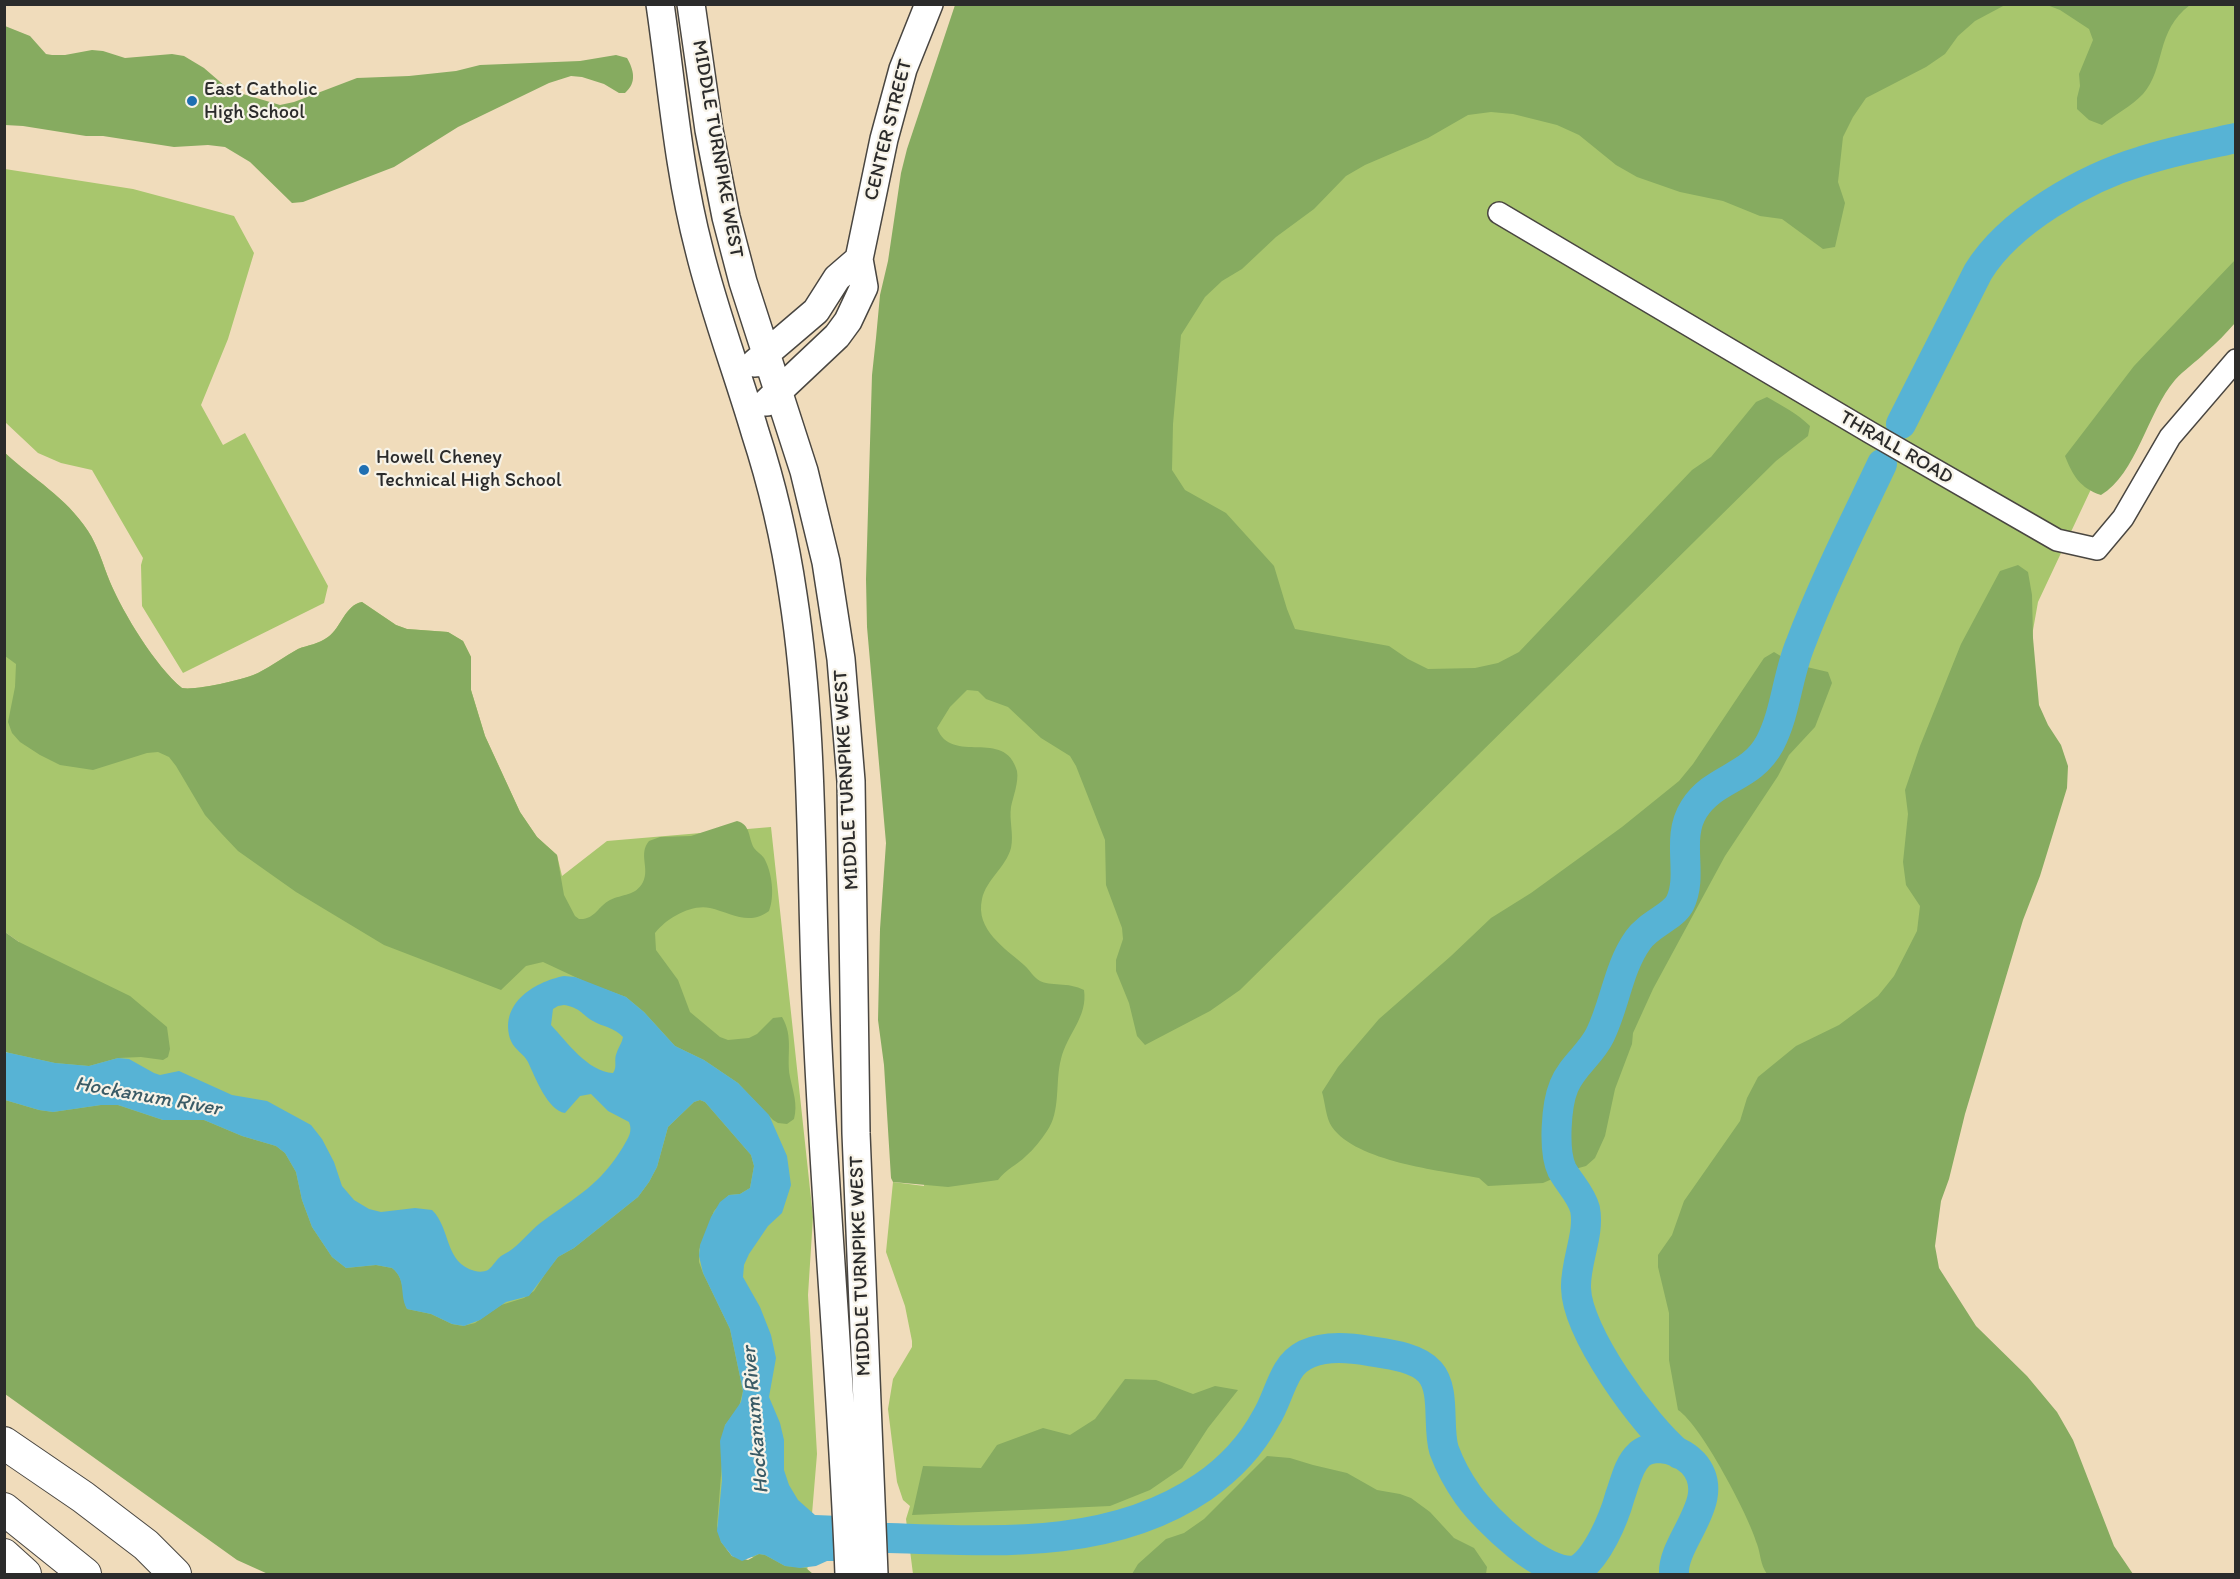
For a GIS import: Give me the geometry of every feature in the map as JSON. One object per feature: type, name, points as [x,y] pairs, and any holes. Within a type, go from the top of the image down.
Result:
[{"type":"highway","points":[[4,1443],[83,1497],[146,1545],[175,1575]]},
{"type":"highway","points":[[4,1509],[85,1575]]},
{"type":"highway","points":[[146,1545],[194,1575]]},
{"type":"highway","points":[[4,1555],[25,1575]]},
{"type":"main road","name":"MIDDLE TURNPIKE WEST","points":[[660,4],[694,230],[712,297],[766,470],[788,564],[805,691],[816,1002],[831,1264],[839,1371],[858,1501]]},
{"type":"main road","name":"MIDDLE TURNPIKE WEST","points":[[692,4],[709,130],[726,217],[741,276],[801,458],[819,531],[836,621],[846,697],[851,781],[856,1124],[861,1265],[858,1501],[861,1573]]},
{"type":"main road","name":"CENTER STREET","points":[[751,417],[831,343],[848,321],[864,287],[859,259],[890,112],[909,54],[929,4]]},
{"type":"main road","points":[[738,378],[810,317],[825,299],[837,278],[859,259]]},
{"type":"main road","points":[[831,1264],[861,1265]]},
{"type":"street","name":"THRALL ROAD","points":[[1499,213],[1871,434],[2057,540],[2097,549],[2123,518],[2170,437],[2235,360]]},
{"type":"green space","points":[[2190,4],[2171,26],[2155,73],[2143,94],[2102,125],[2089,120],[2077,109],[2079,74],[2093,40],[2089,29],[2060,10],[2047,5]]},
{"type":"green space","points":[[955,5],[2005,5],[1975,21],[1958,36],[1945,54],[1926,67],[1866,98],[1843,137],[1838,182],[1845,203],[1835,247],[1823,249],[1782,219],[1760,216],[1723,201],[1680,192],[1637,177],[1616,165],[1579,135],[1557,125],[1513,114],[1491,112],[1468,115],[1428,138],[1365,165],[1346,176],[1314,209],[1276,237],[1242,269],[1222,281],[1205,297],[1181,335],[1173,424],[1172,470],[1185,490],[1226,513],[1274,566],[1295,629],[1389,646],[1428,669],[1475,668],[1498,663],[1519,652],[1692,470],[1711,457],[1756,402],[1767,397],[1795,413],[1810,426],[1808,436],[1776,461],[1240,990],[1210,1011],[1145,1045],[1137,1036],[1129,1003],[1116,971],[1116,960],[1123,939],[1122,928],[1106,885],[1105,840],[1076,766],[1070,756],[1041,738],[1008,707],[986,699],[978,691],[967,690],[950,707],[937,728],[944,739],[954,745],[1001,751],[1011,758],[1017,771],[1017,785],[1011,807],[1011,848],[984,892],[981,910],[983,920],[993,937],[1038,980],[1084,990],[1084,1000],[1080,1017],[1061,1059],[1054,1115],[1042,1138],[1023,1159],[998,1180],[948,1187],[893,1182],[891,1178],[884,1065],[878,1020],[880,929],[886,843],[867,627],[866,579],[872,375],[880,295],[907,149]]},
{"type":"green space","points":[[1003,5],[2235,5],[2235,314],[2116,436],[2038,602],[1923,1248],[2112,1574],[913,1574],[906,1519],[910,1506],[903,1500],[897,1482],[888,1409],[893,1379],[912,1347],[912,1341],[905,1306],[886,1252],[893,1182],[924,1186],[912,896]]},
{"type":"green space","points":[[5,26],[30,36],[46,54],[65,55],[92,50],[125,58],[172,54],[184,56],[204,68],[226,87],[280,105],[294,102],[357,78],[409,76],[456,71],[480,65],[580,61],[616,55],[627,58],[633,81],[625,93],[619,93],[604,84],[582,77],[571,76],[549,83],[458,127],[394,167],[303,202],[292,203],[250,162],[225,147],[208,145],[174,147],[5,125]]},
{"type":"green space","points":[[5,169],[133,189],[234,216],[254,253],[228,339],[201,405],[223,445],[245,433],[328,586],[324,603],[183,673],[142,606],[141,565],[143,558],[92,470],[61,463],[38,453],[5,422]]},
{"type":"green space","points":[[2235,260],[2235,323],[2175,380],[2157,408],[2133,458],[2113,486],[2101,495],[2088,489],[2074,475],[2065,456],[2134,366]]},
{"type":"green space","points":[[4,452],[59,498],[79,519],[95,543],[110,582],[132,624],[151,653],[182,688],[220,684],[258,673],[298,649],[328,637],[351,607],[362,602],[396,625],[407,629],[448,632],[463,641],[471,657],[471,690],[485,736],[520,812],[537,837],[557,855],[562,876],[607,841],[771,827],[813,1217],[808,1295],[817,1454],[807,1574],[5,1325],[5,1073],[19,942],[5,932]]},
{"type":"green space","points":[[4,452],[59,498],[79,519],[95,543],[110,582],[132,624],[151,653],[182,688],[220,684],[258,673],[298,649],[328,637],[351,607],[362,602],[396,625],[407,629],[448,632],[463,641],[471,657],[471,690],[485,736],[520,812],[537,837],[557,855],[564,895],[575,916],[579,919],[593,915],[610,900],[633,892],[640,887],[645,877],[644,851],[649,841],[660,837],[691,836],[737,821],[745,825],[754,848],[764,858],[769,870],[772,891],[769,911],[754,918],[747,918],[703,907],[687,910],[666,922],[655,933],[656,950],[678,980],[690,1012],[720,1037],[728,1040],[749,1038],[757,1034],[773,1018],[782,1017],[789,1039],[789,1069],[795,1103],[794,1119],[787,1124],[773,1120],[738,1083],[704,1060],[675,1046],[644,1012],[626,997],[588,983],[543,962],[526,966],[501,990],[384,945],[296,892],[238,851],[205,815],[169,757],[158,752],[147,753],[93,770],[60,765],[20,742],[12,733],[8,722],[15,687],[16,664],[5,656]]},
{"type":"green space","points":[[2018,565],[2028,572],[2032,595],[2039,705],[2061,745],[2068,766],[2067,788],[2040,876],[2023,920],[1965,1114],[1949,1179],[1941,1201],[1935,1246],[1939,1268],[1976,1326],[2027,1376],[2057,1412],[2073,1440],[2114,1546],[2133,1574],[1767,1574],[1752,1531],[1735,1493],[1699,1433],[1678,1410],[1669,1360],[1669,1313],[1658,1267],[1658,1255],[1672,1235],[1684,1201],[1740,1121],[1747,1098],[1758,1077],[1796,1046],[1839,1025],[1878,996],[1894,976],[1917,931],[1920,906],[1906,885],[1903,862],[1908,814],[1905,790],[1961,644],[2000,571]]},
{"type":"green space","points":[[1774,652],[1794,664],[1828,672],[1832,683],[1815,727],[1789,755],[1778,776],[1725,856],[1653,989],[1633,1033],[1632,1044],[1615,1089],[1605,1136],[1595,1158],[1586,1166],[1543,1183],[1488,1186],[1479,1178],[1400,1163],[1360,1149],[1344,1139],[1330,1124],[1322,1092],[1338,1067],[1379,1019],[1491,918],[1531,893],[1622,827],[1679,781],[1693,764],[1764,658]]},
{"type":"green space","points":[[5,932],[19,942],[130,996],[167,1027],[170,1049],[168,1057],[163,1060],[141,1057],[118,1058],[89,1066],[55,1063],[5,1052]]},
{"type":"green space","points":[[5,1100],[53,1112],[101,1105],[118,1105],[163,1120],[204,1120],[242,1136],[276,1146],[285,1153],[296,1172],[302,1200],[312,1227],[332,1257],[346,1268],[376,1265],[392,1268],[401,1282],[407,1309],[431,1314],[452,1324],[463,1326],[475,1323],[501,1305],[524,1298],[534,1291],[558,1257],[574,1248],[638,1197],[657,1167],[668,1127],[694,1102],[700,1100],[705,1102],[751,1155],[754,1166],[750,1188],[740,1194],[729,1195],[714,1211],[699,1250],[699,1262],[703,1273],[730,1329],[743,1391],[739,1407],[725,1425],[717,1526],[721,1542],[732,1556],[748,1560],[759,1554],[765,1555],[785,1566],[806,1568],[813,1574],[268,1574],[237,1560],[5,1394]]},
{"type":"green space","points":[[1125,1379],[1156,1380],[1193,1394],[1215,1386],[1238,1390],[1208,1428],[1182,1468],[1150,1490],[1110,1506],[912,1515],[923,1466],[981,1468],[997,1445],[1043,1428],[1070,1435],[1095,1419]]},
{"type":"green space","points":[[1267,1456],[1290,1458],[1347,1473],[1377,1490],[1411,1498],[1430,1512],[1454,1538],[1474,1548],[1487,1567],[1486,1574],[1132,1574],[1138,1564],[1166,1539],[1184,1533],[1204,1519]]},
{"type":"water","points":[[564,976],[575,977],[626,997],[644,1012],[675,1046],[704,1060],[738,1083],[769,1115],[787,1156],[791,1185],[782,1213],[768,1226],[749,1254],[744,1265],[743,1277],[760,1307],[771,1335],[776,1358],[769,1397],[780,1423],[784,1440],[784,1470],[789,1485],[798,1500],[815,1515],[840,1516],[848,1561],[827,1561],[816,1566],[800,1568],[785,1566],[759,1554],[742,1561],[732,1556],[721,1542],[717,1531],[722,1480],[720,1441],[725,1425],[741,1402],[743,1391],[730,1329],[703,1273],[699,1256],[700,1245],[711,1217],[720,1202],[729,1195],[740,1194],[750,1188],[754,1166],[751,1155],[705,1102],[700,1100],[694,1102],[668,1127],[657,1167],[638,1197],[574,1248],[558,1257],[529,1296],[506,1302],[480,1320],[464,1326],[452,1324],[431,1314],[407,1309],[400,1278],[392,1268],[376,1265],[346,1268],[332,1257],[312,1227],[302,1200],[296,1172],[285,1153],[276,1146],[242,1136],[204,1120],[163,1120],[118,1105],[101,1105],[53,1112],[5,1100],[5,1052],[55,1063],[89,1066],[118,1058],[129,1059],[160,1075],[179,1071],[232,1095],[267,1101],[311,1125],[322,1139],[334,1162],[342,1186],[354,1200],[369,1209],[381,1212],[415,1208],[432,1210],[438,1217],[458,1261],[475,1271],[485,1271],[539,1224],[597,1181],[627,1141],[630,1132],[629,1122],[608,1111],[591,1094],[580,1096],[565,1113],[559,1111],[548,1100],[526,1059],[511,1041],[508,1028],[509,1016],[514,1006],[530,990]],"holes":[[[558,1006],[570,1006],[623,1037],[616,1055],[613,1073],[586,1062],[551,1025],[553,1009]]]},
{"type":"waterway","points":[[1901,424],[1978,272],[1992,253],[2028,219],[2073,190],[2120,169],[2153,157],[2236,138]]},
{"type":"waterway","points":[[1679,1454],[1631,1401],[1600,1353],[1579,1307],[1576,1278],[1586,1219],[1585,1209],[1578,1193],[1559,1162],[1557,1128],[1561,1094],[1567,1079],[1600,1035],[1631,951],[1648,929],[1677,908],[1680,903],[1684,892],[1686,832],[1694,809],[1712,790],[1753,764],[1770,743],[1780,719],[1796,657],[1809,622],[1882,464]]},
{"type":"waterway","name":"Hockanum River","points":[[846,1537],[1030,1539],[1076,1534],[1120,1525],[1163,1510],[1203,1487],[1239,1456],[1260,1428],[1288,1371],[1295,1362],[1313,1351],[1347,1348],[1402,1357],[1418,1363],[1430,1372],[1435,1380],[1440,1399],[1444,1450],[1464,1490],[1488,1518],[1517,1545],[1549,1565],[1564,1570],[1577,1570],[1598,1548],[1614,1515],[1629,1469],[1639,1455],[1649,1449],[1660,1448],[1686,1457],[1693,1463],[1701,1477],[1703,1491],[1701,1505],[1681,1547],[1674,1574]]},
{"type":"place","name":"East Catholic High School","points":[[192,101]]},
{"type":"place","name":"Howell Cheney Technical High School","points":[[364,470]]}]
